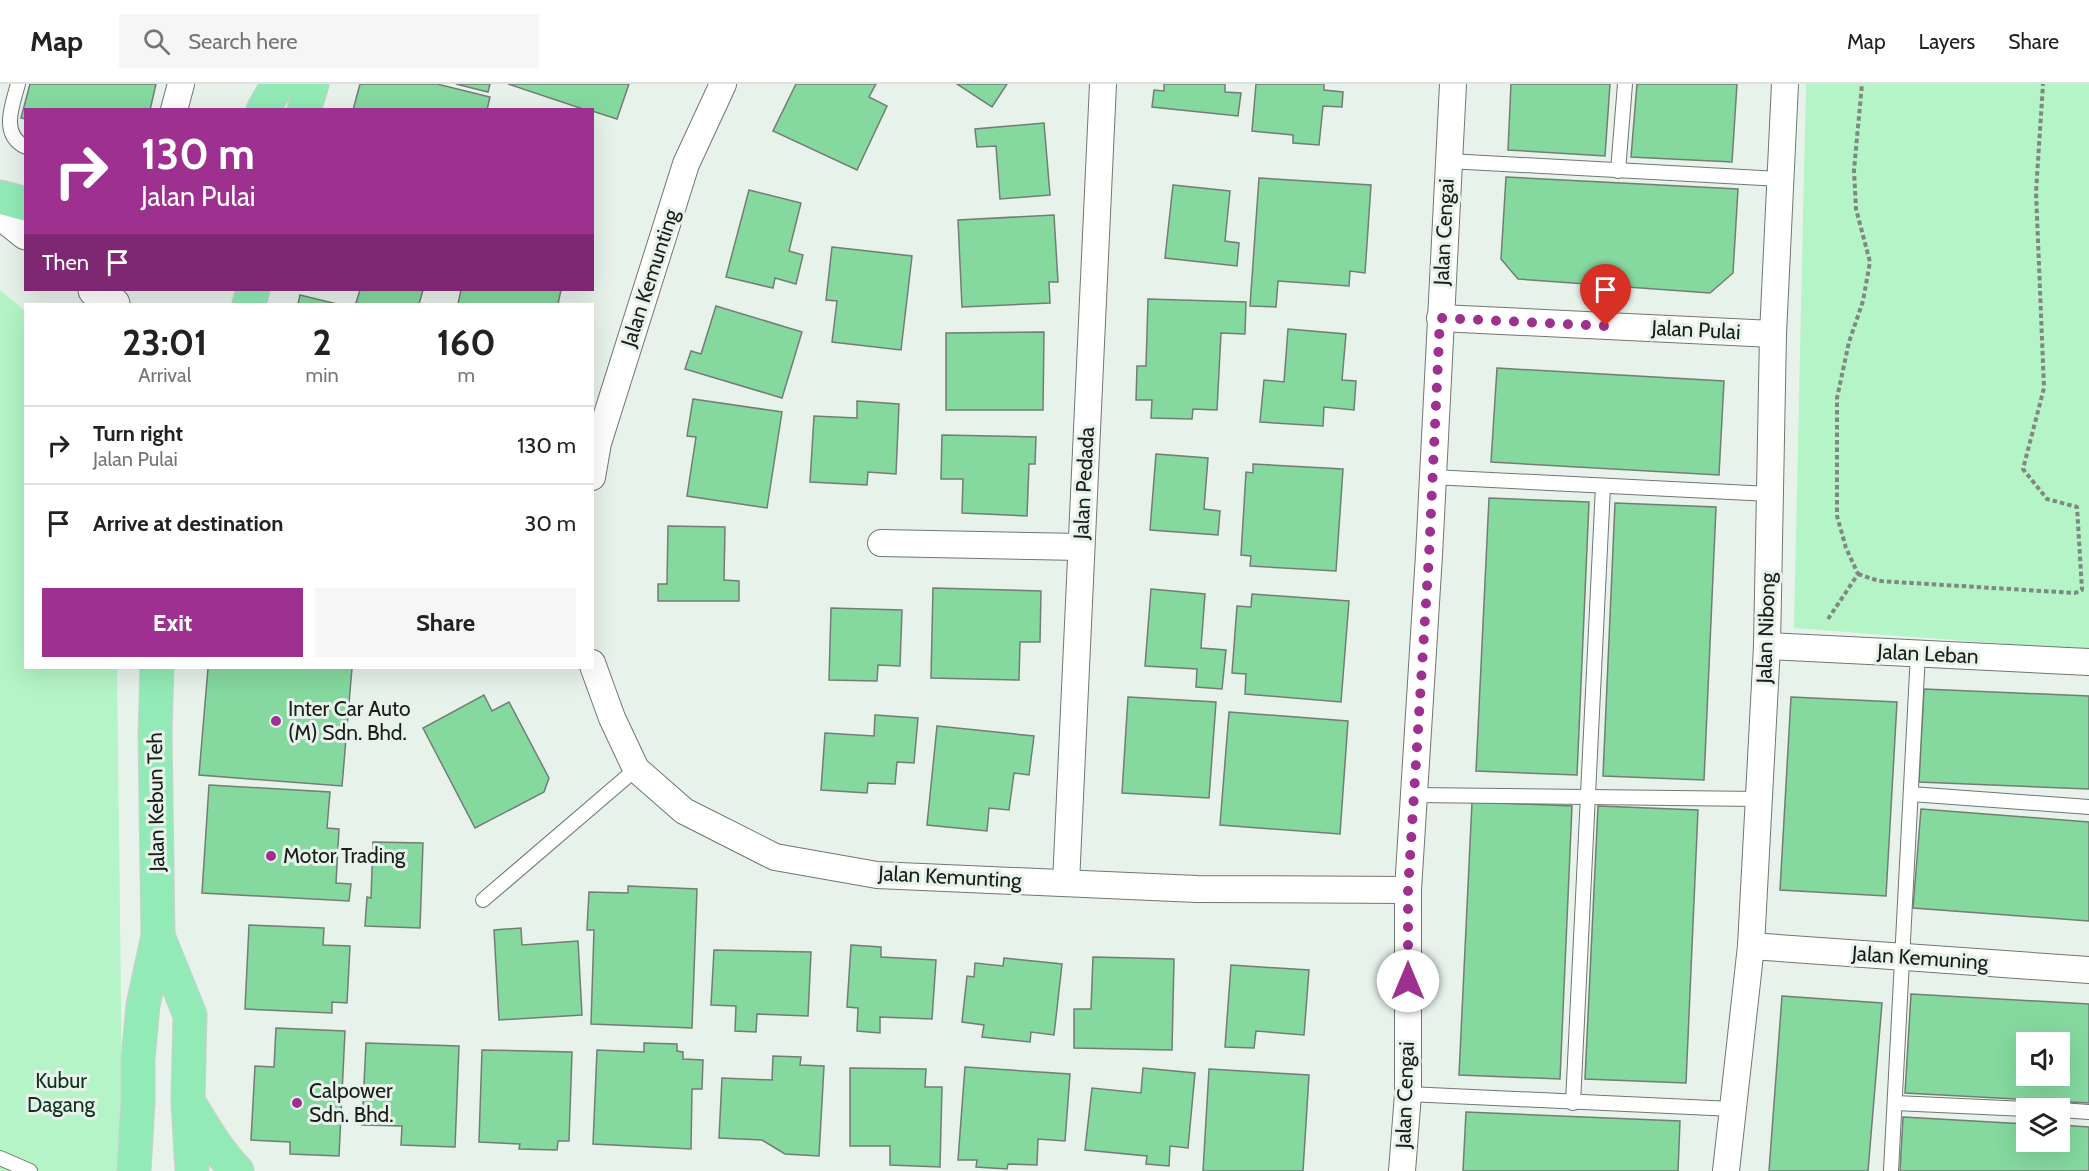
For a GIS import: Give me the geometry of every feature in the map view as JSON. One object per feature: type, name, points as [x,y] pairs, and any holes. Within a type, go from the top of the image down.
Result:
[{"type":"main road","points":[[264,108],[278,84]]},
{"type":"main road","points":[[305,108],[312,84]]},
{"type":"main road","points":[[0,197],[24,203]]},
{"type":"main road","name":"Jalan Kebun Teh","points":[[134,1171],[138,1060],[143,1005],[158,936],[155,733],[157,669]]},
{"type":"main road","name":"Jalan Kebun Teh","points":[[158,936],[190,1015],[188,1101],[192,1171]]},
{"type":"main road","points":[[188,1101],[211,1140],[237,1171]]},
{"type":"main road","points":[[137,1128],[152,1171]]},
{"type":"street","points":[[175,108],[181,84]]},
{"type":"street","name":"Jalan Kemunting","points":[[594,466],[598,443],[686,164],[723,84]]},
{"type":"street","name":"Jalan Pedada","points":[[1066,883],[1103,84]]},
{"type":"street","name":"Jalan Cengai","points":[[1402,1171],[1408,1094],[1408,890],[1452,84]]},
{"type":"street","name":"Jalan Nibong","points":[[1726,1171],[1751,946],[1767,646],[1773,334],[1785,84]]},
{"type":"street","points":[[0,212],[24,231]]},
{"type":"street","points":[[95,291],[112,303]]},
{"type":"street","name":"Jalan Pulai","points":[[1440,318],[1773,334]]},
{"type":"street","points":[[881,543],[1081,547]]},
{"type":"street","name":"Jalan Leban","points":[[1767,646],[2089,662]]},
{"type":"street","name":"Jalan Kemunting","points":[[594,668],[612,718],[636,769],[684,811],[775,857],[877,875],[1197,889],[1408,890]]},
{"type":"street","name":"Jalan Kemuning","points":[[1751,946],[2089,970]]},
{"type":"lane","points":[[18,84],[9,127],[18,144],[24,146]]},
{"type":"lane","points":[[1618,171],[1625,84]]},
{"type":"lane","points":[[1448,161],[1780,179]]},
{"type":"lane","points":[[1432,477],[1770,494]]},
{"type":"lane","points":[[1573,1102],[1603,486]]},
{"type":"lane","points":[[1891,1171],[1918,653]]},
{"type":"lane","points":[[483,900],[636,769]]},
{"type":"lane","points":[[1911,794],[2089,807]]},
{"type":"lane","points":[[1414,795],[1758,799]]},
{"type":"lane","points":[[1408,1094],[1733,1109]]},
{"type":"lane","points":[[1895,1103],[2016,1109]]},
{"type":"lane","points":[[2070,1111],[2089,1112]]},
{"type":"lane","points":[[0,1158],[30,1171]]},
{"type":"path","points":[[1862,84],[1854,170],[1856,209],[1870,262],[1863,301],[1849,342],[1837,398],[1837,516],[1846,548],[1858,574],[1880,581],[2075,593],[2082,590],[2077,507],[2047,499],[2023,469],[2044,388],[2036,192],[2043,84]]},
{"type":"path","points":[[1811,648],[1833,610],[1858,574]]},
{"type":"green space","points":[[1806,84],[2089,84],[2089,650],[1794,628]]},
{"type":"green space","name":"Kubur Dagang","points":[[0,290],[24,310],[24,669],[117,669],[123,1171],[0,1171]]},
{"type":"building","points":[[30,84],[156,84],[150,108],[24,108],[24,119],[21,118]]},
{"type":"building","points":[[360,84],[437,84],[490,97],[487,108],[354,108]]},
{"type":"building","points":[[456,84],[490,84],[488,92]]},
{"type":"building","points":[[508,84],[629,84],[617,119],[594,112],[594,108],[580,108]]},
{"type":"building","points":[[796,84],[876,84],[869,97],[887,106],[857,170],[773,131]]},
{"type":"building","points":[[957,84],[1007,84],[992,107]]},
{"type":"building","points":[[1164,84],[1225,84],[1225,92],[1241,93],[1238,116],[1152,107],[1154,90],[1164,91]]},
{"type":"building","points":[[1256,84],[1324,84],[1324,90],[1343,92],[1342,107],[1323,106],[1319,145],[1293,143],[1293,135],[1252,131]]},
{"type":"building","points":[[1511,84],[1610,84],[1605,156],[1508,150]]},
{"type":"building","points":[[1637,84],[1737,84],[1732,162],[1631,157]]},
{"type":"building","points":[[1044,123],[1050,195],[1000,199],[996,146],[977,147],[975,129]]},
{"type":"building","points":[[1506,177],[1738,189],[1733,273],[1710,293],[1518,279],[1501,259]]},
{"type":"building","points":[[1259,178],[1371,185],[1365,273],[1350,271],[1349,286],[1278,281],[1276,307],[1250,306]]},
{"type":"building","points":[[1173,185],[1230,191],[1225,241],[1239,243],[1237,266],[1165,258]]},
{"type":"building","points":[[749,190],[801,203],[789,251],[803,255],[796,284],[775,278],[773,288],[726,277]]},
{"type":"building","points":[[1054,215],[1058,282],[1049,282],[1050,303],[962,307],[958,220]]},
{"type":"building","points":[[832,247],[912,256],[901,350],[832,342],[837,301],[826,300]]},
{"type":"building","points":[[360,291],[423,291],[419,303],[356,303]]},
{"type":"building","points":[[461,291],[561,291],[558,303],[458,303]]},
{"type":"building","points":[[300,295],[333,303],[298,303]]},
{"type":"building","points":[[1148,299],[1246,302],[1245,334],[1221,333],[1217,410],[1193,409],[1192,419],[1151,418],[1152,400],[1136,400],[1137,366],[1146,366]]},
{"type":"building","points":[[716,306],[802,332],[782,398],[685,369],[691,351],[701,354]]},
{"type":"building","points":[[1288,329],[1346,334],[1342,380],[1356,381],[1354,410],[1324,407],[1323,426],[1260,422],[1264,380],[1284,382]]},
{"type":"building","points":[[1044,332],[1043,410],[946,410],[946,333]]},
{"type":"building","points":[[1497,368],[1724,381],[1719,475],[1491,462]]},
{"type":"building","points":[[693,399],[782,412],[767,508],[687,496],[696,437],[687,436]]},
{"type":"building","points":[[857,401],[899,404],[896,474],[868,472],[867,485],[810,482],[814,416],[857,418]]},
{"type":"building","points":[[942,435],[1036,437],[1035,464],[1029,464],[1027,516],[962,513],[963,479],[941,479]]},
{"type":"building","points":[[1156,454],[1208,458],[1204,509],[1220,511],[1218,535],[1150,530]]},
{"type":"building","points":[[1253,464],[1343,469],[1336,571],[1250,566],[1251,556],[1241,555],[1246,472],[1253,473]]},
{"type":"building","points":[[1489,498],[1589,502],[1577,775],[1476,771]]},
{"type":"building","points":[[1615,503],[1716,507],[1704,780],[1603,776]]},
{"type":"building","points":[[668,526],[725,527],[724,580],[739,581],[739,601],[658,601],[658,584],[667,584]]},
{"type":"building","points":[[933,588],[1041,591],[1040,642],[1020,642],[1019,680],[931,678]]},
{"type":"building","points":[[1151,589],[1205,594],[1201,648],[1226,650],[1222,689],[1196,687],[1197,669],[1145,666]]},
{"type":"building","points":[[1252,594],[1349,601],[1341,702],[1245,694],[1246,674],[1232,673],[1237,606],[1251,607]]},
{"type":"building","points":[[831,608],[902,610],[900,666],[878,665],[877,681],[829,680]]},
{"type":"building","name":"Inter Car Auto (M) Sdn. Bhd.","points":[[208,669],[352,669],[342,786],[199,775]]},
{"type":"building","points":[[1924,689],[2089,696],[2089,789],[1919,782]]},
{"type":"building","points":[[484,695],[492,711],[509,702],[549,778],[544,792],[475,828],[423,728]]},
{"type":"building","points":[[1128,697],[1216,702],[1209,798],[1122,793]]},
{"type":"building","points":[[1791,697],[1897,702],[1886,896],[1780,890]]},
{"type":"building","points":[[1229,712],[1348,721],[1340,834],[1220,825]]},
{"type":"building","points":[[875,715],[918,718],[914,763],[897,762],[895,784],[868,783],[867,793],[821,790],[825,733],[874,736]]},
{"type":"building","points":[[937,726],[1034,736],[1029,775],[1014,773],[1009,810],[989,808],[987,831],[927,825]]},
{"type":"building","name":"Motor Trading","points":[[209,785],[330,792],[327,828],[339,829],[336,883],[351,884],[349,901],[202,893]]},
{"type":"building","points":[[1472,802],[1572,806],[1560,1079],[1459,1075]]},
{"type":"building","points":[[1598,806],[1698,810],[1686,1083],[1585,1079]]},
{"type":"building","points":[[1921,809],[2089,822],[2089,921],[1913,908]]},
{"type":"building","points":[[373,842],[423,843],[420,928],[365,926],[367,897],[371,898]]},
{"type":"building","points":[[628,886],[697,889],[692,1028],[591,1024],[594,930],[587,930],[589,892],[628,893]]},
{"type":"building","points":[[249,925],[324,928],[323,945],[350,946],[347,1003],[332,1002],[332,1013],[245,1009]]},
{"type":"building","points":[[521,928],[522,945],[578,941],[582,1015],[499,1020],[494,930]]},
{"type":"building","points":[[851,945],[881,947],[881,957],[936,960],[932,1019],[880,1017],[880,1033],[857,1031],[858,1008],[847,1007]]},
{"type":"building","points":[[714,950],[811,952],[808,1016],[757,1014],[756,1032],[735,1031],[736,1006],[711,1005]]},
{"type":"building","points":[[1093,957],[1174,959],[1172,1050],[1074,1048],[1074,1009],[1091,1009]]},
{"type":"building","points":[[1004,958],[1062,964],[1054,1035],[1031,1032],[1030,1042],[982,1037],[984,1025],[962,1022],[967,976],[974,977],[975,963],[1003,966]]},
{"type":"building","points":[[1231,965],[1309,970],[1304,1035],[1256,1031],[1254,1048],[1225,1047]]},
{"type":"building","points":[[1911,994],[2089,1004],[2089,1103],[2070,1102],[2070,1098],[2016,1099],[1905,1093]]},
{"type":"building","points":[[1782,996],[1882,1003],[1868,1171],[1769,1171]]},
{"type":"building","name":"Calpower Sdn. Bhd.","points":[[276,1028],[345,1031],[339,1156],[290,1154],[290,1142],[251,1140],[255,1066],[274,1067]]},
{"type":"building","points":[[366,1043],[459,1046],[455,1147],[401,1145],[402,1126],[362,1125]]},
{"type":"building","points":[[644,1043],[677,1044],[677,1051],[683,1052],[683,1059],[703,1060],[702,1089],[692,1089],[691,1149],[593,1144],[597,1050],[644,1052]]},
{"type":"building","points":[[482,1050],[572,1052],[569,1141],[558,1141],[557,1150],[519,1149],[520,1144],[479,1142]]},
{"type":"building","points":[[773,1056],[801,1057],[800,1065],[824,1066],[819,1156],[785,1154],[762,1140],[719,1138],[722,1078],[772,1080]]},
{"type":"building","points":[[965,1067],[1070,1074],[1065,1141],[1038,1139],[1037,1165],[1008,1164],[1007,1169],[976,1167],[977,1160],[958,1160]]},
{"type":"building","points":[[850,1068],[926,1069],[925,1087],[942,1087],[940,1167],[890,1165],[890,1146],[850,1146]]},
{"type":"building","points":[[1143,1068],[1195,1073],[1188,1148],[1170,1146],[1169,1166],[1146,1164],[1147,1156],[1085,1150],[1092,1088],[1141,1093]]},
{"type":"building","points":[[1209,1069],[1309,1075],[1303,1171],[1203,1171]]},
{"type":"building","points":[[1466,1112],[1680,1121],[1678,1171],[1463,1171]]},
{"type":"building","points":[[1903,1117],[2016,1123],[2016,1152],[2070,1152],[2070,1126],[2089,1127],[2089,1171],[1900,1171]]},
{"type":"place","name":"Inter Car Auto (M) Sdn. Bhd.","points":[[276,721]]},
{"type":"place","name":"Motor Trading","points":[[271,856]]},
{"type":"place","name":"Calpower Sdn. Bhd.","points":[[297,1103]]},
{"type":"route","points":[[1408,981],[1408,890],[1429,555],[1440,318],[1606,326]]}]
